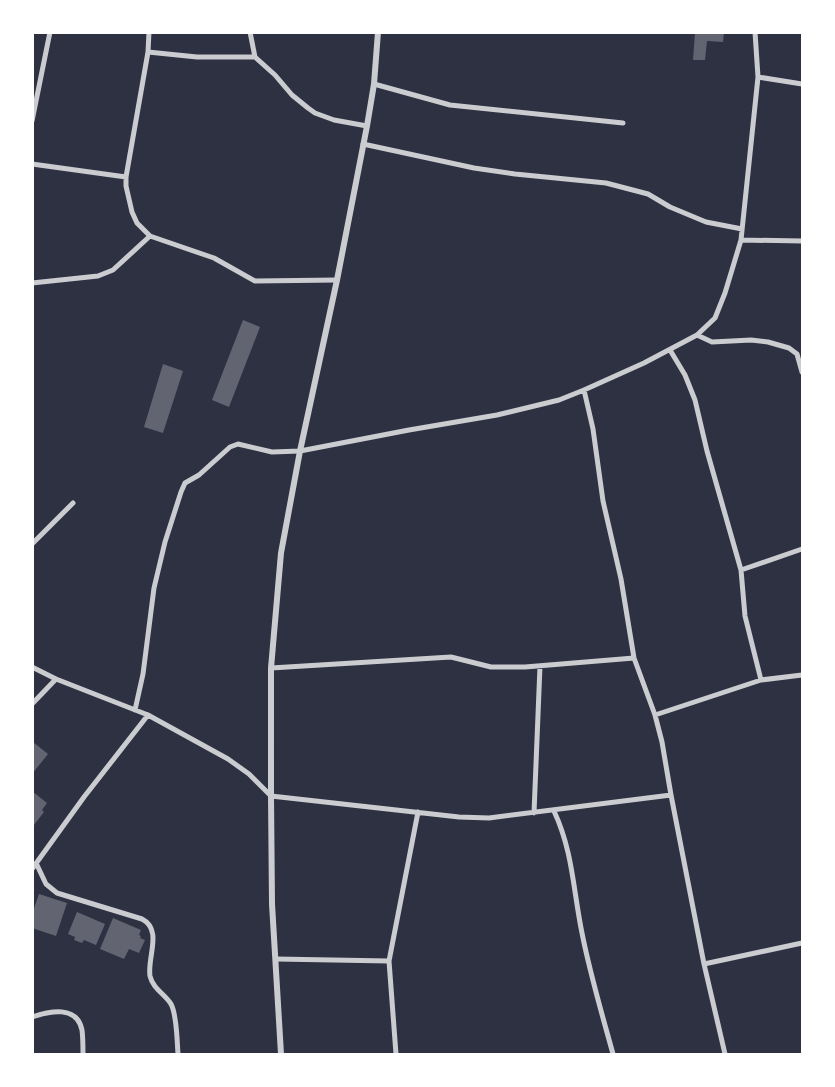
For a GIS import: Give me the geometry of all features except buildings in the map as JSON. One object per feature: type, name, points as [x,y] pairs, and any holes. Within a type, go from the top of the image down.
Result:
[{"type":"street","points":[[32,121],[50,32]]},
{"type":"street","points":[[150,32],[126,177],[126,186],[132,212],[137,223],[150,236],[214,258],[255,281],[337,280]]},
{"type":"street","points":[[250,32],[255,57],[275,75],[292,95],[315,113],[334,120],[367,126]]},
{"type":"street","points":[[281,1054],[272,904],[271,796],[271,668],[280,553],[367,126],[374,84],[378,32]]},
{"type":"street","points":[[135,710],[143,674],[154,588],[165,542],[185,483],[199,475],[230,447],[238,444],[272,452],[300,451],[497,415],[559,400],[670,350],[697,335],[714,318],[725,293],[742,240],[758,77],[755,32]]},
{"type":"street","points":[[148,52],[197,56],[255,57]]},
{"type":"street","points":[[758,77],[802,84]]},
{"type":"street","points":[[374,84],[450,105],[623,123]]},
{"type":"street","points":[[363,144],[474,168],[606,183],[648,194],[670,207],[706,222],[742,229]]},
{"type":"street","points":[[32,164],[126,177]]},
{"type":"street","points":[[32,283],[98,276],[113,270],[150,236]]},
{"type":"street","points":[[742,240],[802,241]]},
{"type":"street","points":[[697,335],[712,342],[751,340],[768,342],[789,348],[796,354],[802,372]]},
{"type":"street","points":[[670,350],[695,400],[707,451],[741,570],[745,616],[761,680]]},
{"type":"street","points":[[584,390],[593,429],[604,501],[621,579],[634,658],[655,715],[662,742],[704,964],[725,1054]]},
{"type":"street","points":[[32,544],[73,504]]},
{"type":"street","points":[[741,570],[802,549]]},
{"type":"street","points":[[271,668],[451,657],[491,667],[540,666],[634,658]]},
{"type":"street","points":[[534,813],[540,666]]},
{"type":"street","points":[[32,667],[56,679],[148,715],[228,759],[249,774],[271,796],[489,818],[671,795]]},
{"type":"street","points":[[655,715],[761,680],[802,675]]},
{"type":"street","points":[[32,704],[56,679]]},
{"type":"street","points":[[148,715],[84,797],[34,867],[46,884],[57,894],[149,922],[153,936],[151,978],[154,985],[172,1006],[178,1054]]},
{"type":"street","points":[[554,811],[569,850],[587,957],[613,1054]]},
{"type":"street","points":[[396,1054],[389,961],[418,812]]},
{"type":"street","points":[[704,964],[802,943]]},
{"type":"street","points":[[276,960],[389,961]]},
{"type":"street","points":[[32,1017],[58,1011],[68,1012],[76,1018],[81,1029],[83,1054]]}]
